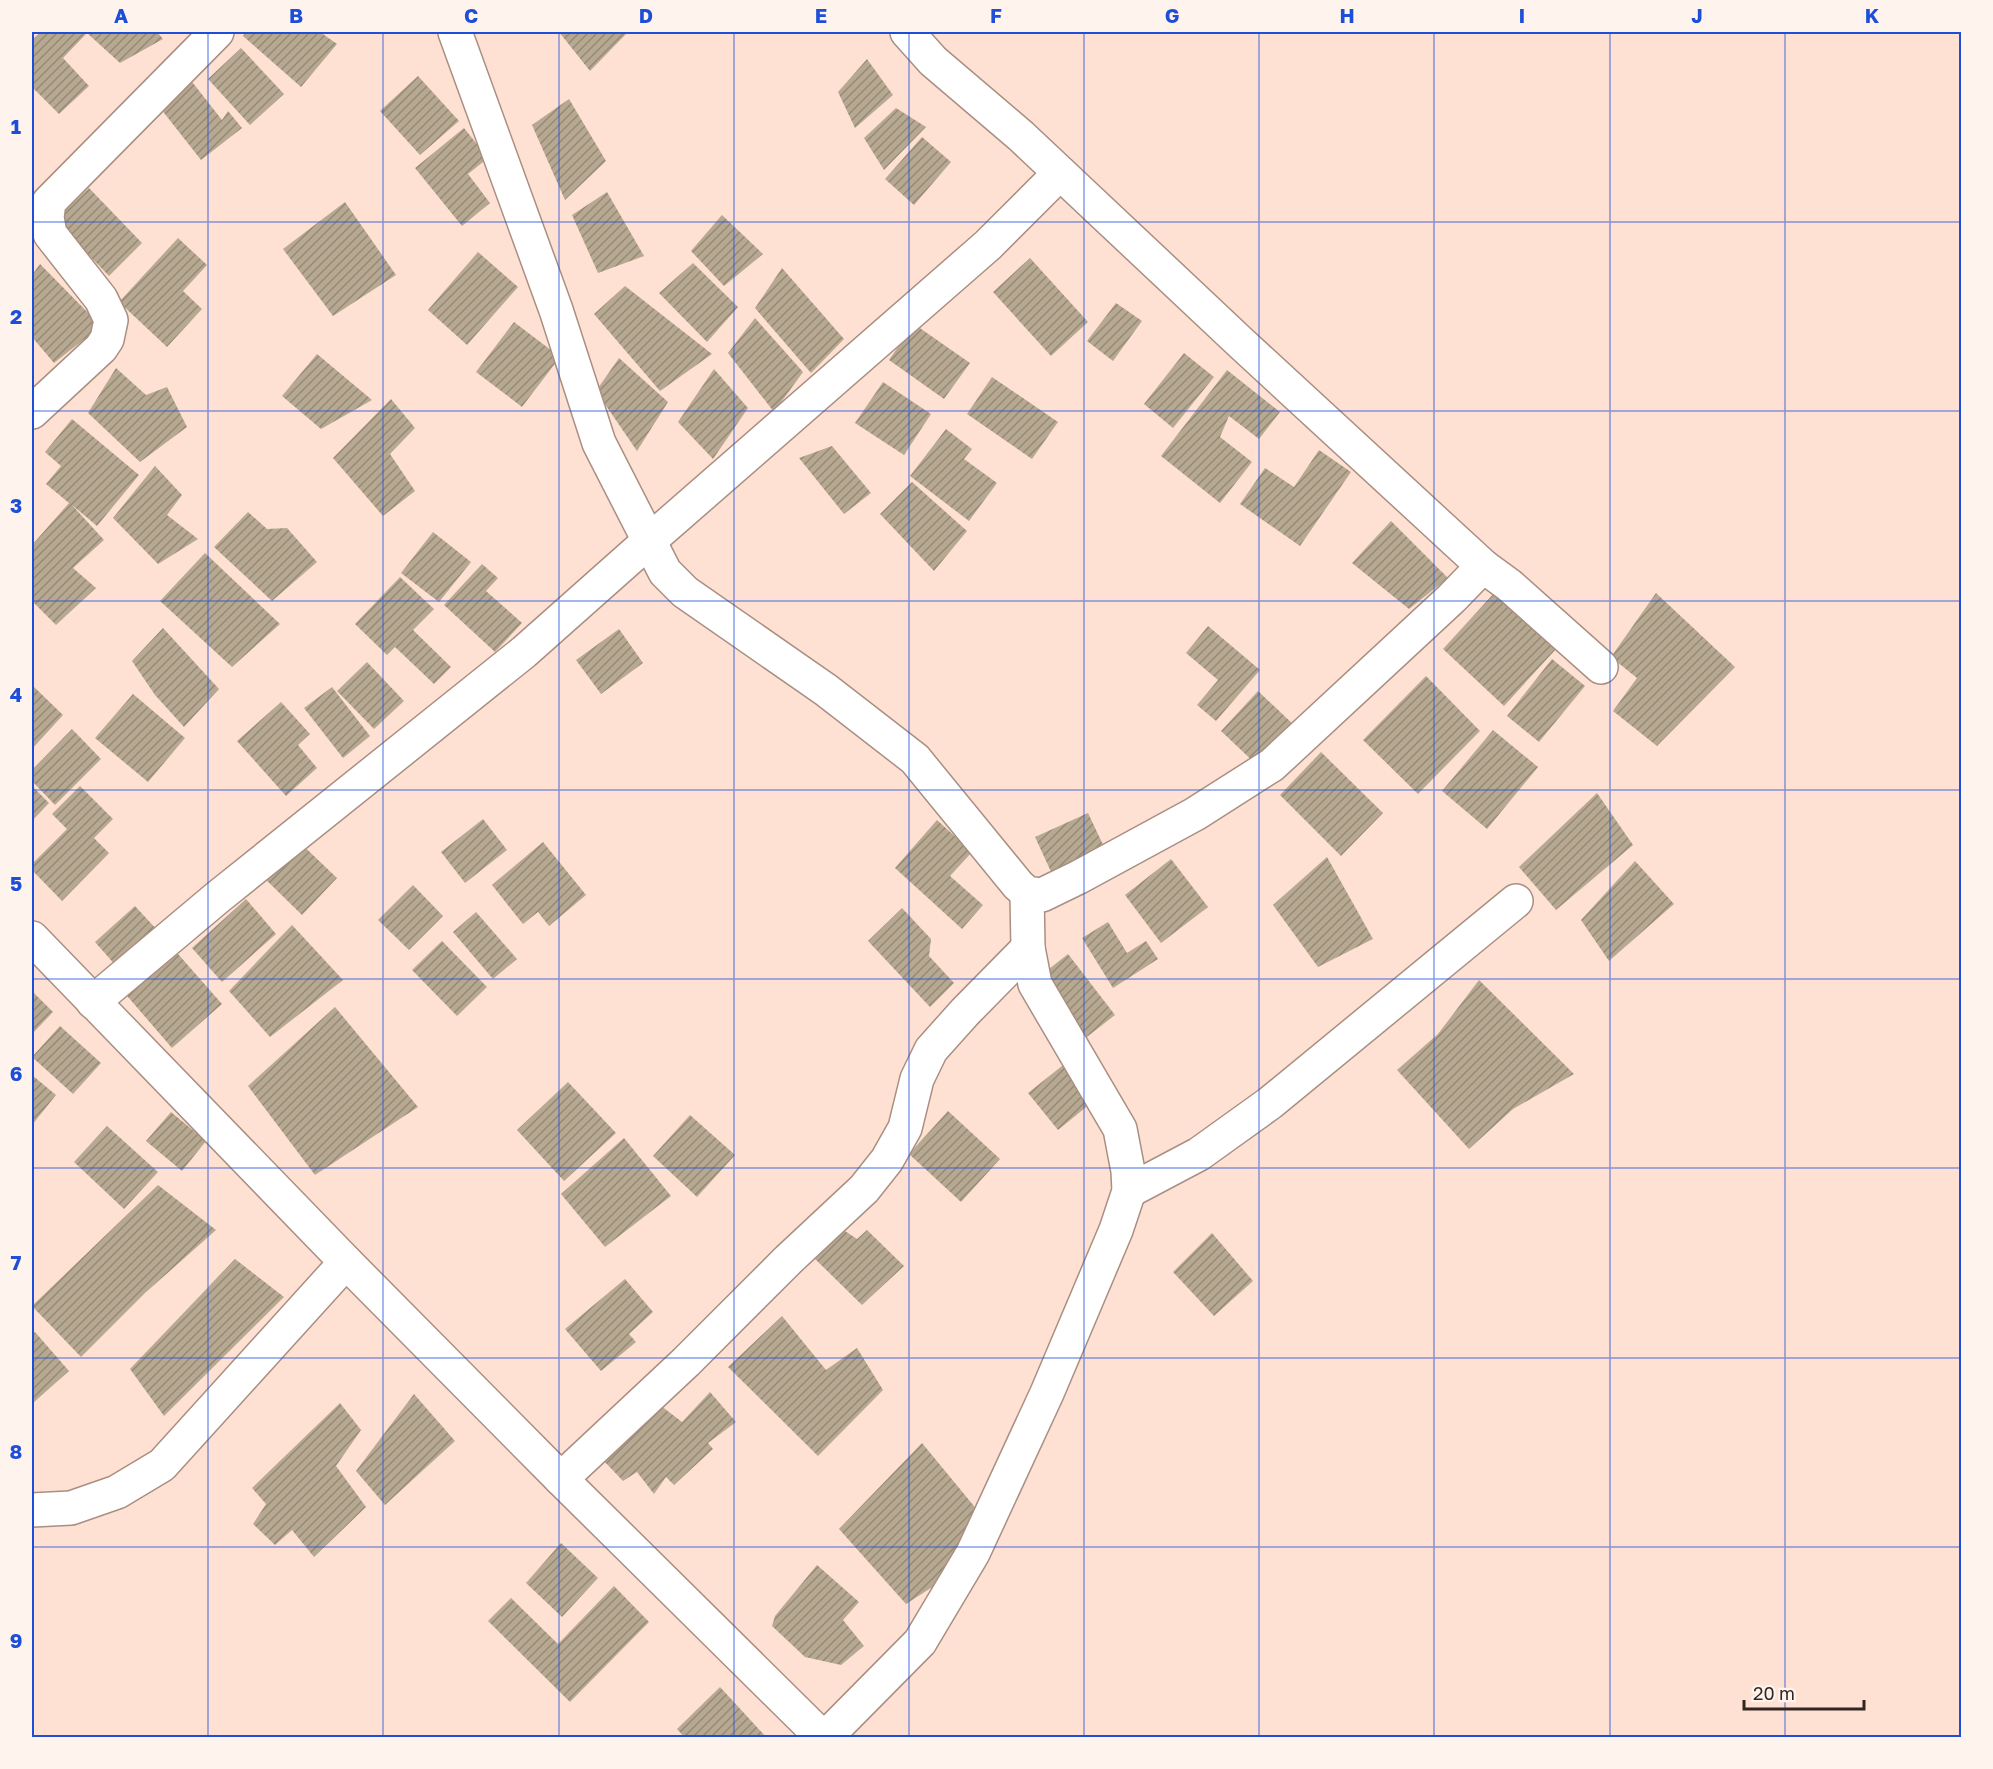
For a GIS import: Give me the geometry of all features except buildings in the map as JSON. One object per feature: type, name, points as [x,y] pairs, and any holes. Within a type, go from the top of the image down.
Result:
[{"type":"street","points":[[32,412],[101,348],[111,320],[100,298],[50,234],[47,217],[49,202],[217,32]]},
{"type":"street","points":[[455,32],[556,310],[599,443],[665,572],[685,592],[826,690],[915,759],[1027,893],[1042,895],[1079,877],[1195,814],[1272,765],[1452,598],[1483,566]]},
{"type":"street","points":[[907,32],[933,61],[1021,136],[1483,566],[1509,585],[1601,667]]},
{"type":"street","points":[[93,1002],[218,897],[524,652],[988,245],[1060,173]]},
{"type":"street","points":[[32,938],[346,1262],[561,1479],[824,1737],[921,1642],[974,1552],[1047,1394],[1116,1230],[1129,1191],[1128,1171],[1120,1130],[1035,984],[1028,948],[1027,893]]},
{"type":"street","points":[[1129,1191],[1199,1154],[1270,1102],[1516,901]]},
{"type":"street","points":[[561,1479],[686,1362],[788,1260],[864,1189],[887,1160],[905,1128],[917,1079],[931,1050],[1028,948]]},
{"type":"street","points":[[32,1510],[71,1508],[117,1491],[162,1465],[346,1262]]}]
